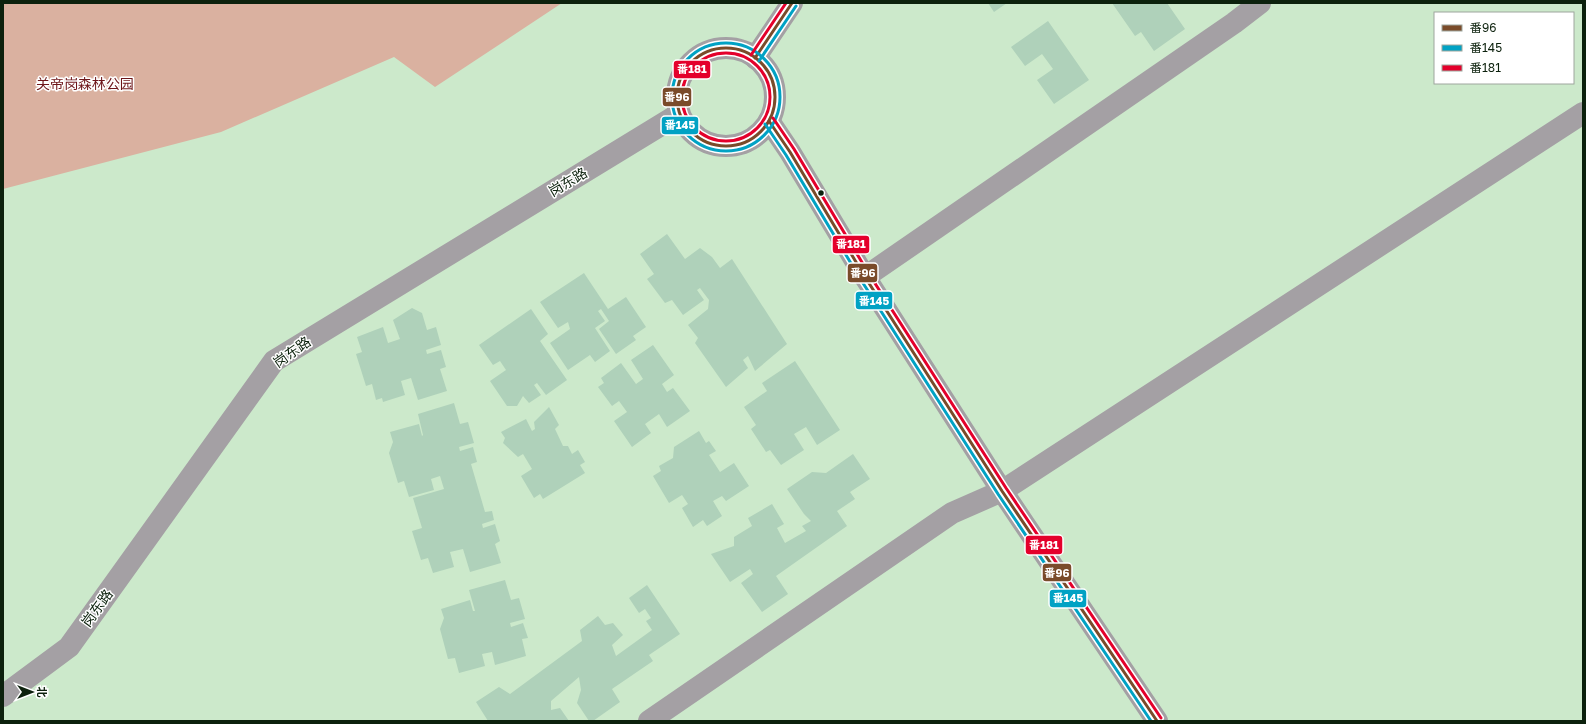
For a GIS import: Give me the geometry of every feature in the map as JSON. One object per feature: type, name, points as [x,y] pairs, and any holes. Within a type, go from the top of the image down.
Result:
[{"type":"street","points":[[755,58],[792,3]]},
{"type":"street","points":[[865,277],[1234,23],[1260,3]]},
{"type":"street","points":[[734,48],[750,54],[755,58],[762,64],[770,76],[775,91],[774,107],[769,121],[753,140],[732,147],[717,146],[700,140],[688,129],[679,114],[676,98],[679,81],[687,66],[700,54],[716,49],[734,48]]},
{"type":"street","points":[[649,721],[952,513],[1002,491],[1583,113]]},
{"type":"street","name":"岗东路","points":[[3,696],[69,647],[274,361],[679,114]]},
{"type":"street","points":[[769,121],[790,152],[865,277],[1002,491],[1157,721]]},
{"type":"green space","name":"关帝岗森林公园","points":[[3,3],[562,3],[435,87],[394,57],[221,132],[3,189]]},
{"type":"building","points":[[988,3],[1007,3],[994,12]]},
{"type":"building","points":[[1112,3],[1167,3],[1185,29],[1154,51],[1141,32],[1135,36]]},
{"type":"building","points":[[1048,21],[1089,80],[1054,104],[1037,80],[1053,69],[1042,54],[1025,66],[1011,47]]},
{"type":"building","points":[[667,234],[685,259],[700,248],[712,257],[720,268],[732,259],[787,344],[755,371],[748,356],[743,360],[748,368],[726,387],[695,343],[698,338],[688,325],[708,309],[709,300],[700,288],[697,290],[704,300],[683,315],[672,300],[665,303],[647,279],[654,274],[640,254]]},
{"type":"building","points":[[584,273],[608,309],[626,297],[646,327],[633,336],[636,340],[616,354],[599,329],[609,321],[601,309],[598,311],[605,321],[595,328],[610,351],[595,362],[590,355],[568,370],[550,343],[570,329],[568,322],[558,328],[540,302]]},
{"type":"building","points":[[412,308],[422,313],[427,330],[436,327],[441,345],[426,350],[427,354],[441,350],[446,367],[440,369],[447,391],[418,400],[411,378],[401,381],[405,395],[383,402],[382,398],[376,400],[372,384],[366,386],[356,354],[362,352],[357,337],[383,327],[388,343],[400,339],[393,320]]},
{"type":"building","points":[[531,309],[548,334],[540,341],[567,380],[546,395],[537,383],[534,385],[541,395],[529,403],[523,396],[517,406],[507,406],[490,381],[506,370],[500,361],[493,365],[479,345]]},
{"type":"building","points":[[653,345],[674,375],[662,384],[667,392],[673,388],[690,411],[667,427],[659,414],[645,424],[651,433],[632,447],[614,421],[627,412],[619,401],[612,406],[598,387],[604,383],[601,378],[621,363],[636,384],[643,379],[631,360]]},
{"type":"building","points":[[795,361],[840,430],[817,445],[806,427],[794,434],[804,450],[781,465],[770,450],[766,452],[751,429],[756,425],[744,407],[767,391],[762,383]]},
{"type":"building","points":[[454,403],[460,424],[468,422],[474,443],[459,447],[460,451],[473,447],[477,462],[471,464],[485,512],[492,511],[494,520],[482,524],[483,528],[495,524],[500,541],[495,544],[501,563],[470,572],[463,549],[450,552],[454,567],[433,573],[428,558],[421,560],[412,531],[422,528],[413,498],[444,489],[440,476],[431,479],[434,490],[409,497],[404,481],[398,483],[389,453],[393,442],[390,432],[419,424],[422,436],[418,414]]},
{"type":"building","points":[[549,407],[559,425],[555,429],[563,446],[568,446],[572,454],[578,450],[585,462],[580,465],[585,473],[543,499],[540,494],[534,498],[521,476],[532,469],[523,454],[518,457],[503,443],[505,438],[501,432],[526,419],[532,431],[535,429],[534,422]]},
{"type":"building","points":[[699,431],[706,443],[709,441],[716,451],[709,455],[720,472],[734,463],[749,486],[726,501],[722,496],[713,501],[722,516],[707,526],[703,520],[693,527],[682,508],[688,504],[682,495],[669,503],[653,476],[661,471],[659,466],[673,458],[674,447]]},
{"type":"building","points":[[853,454],[870,479],[850,492],[855,499],[837,511],[847,526],[776,576],[788,594],[762,612],[741,583],[753,574],[750,569],[730,582],[711,554],[734,546],[734,537],[752,526],[748,518],[772,504],[784,524],[777,528],[785,543],[806,531],[802,526],[811,521],[804,514],[787,489],[812,472],[826,473]]},
{"type":"building","points":[[505,580],[511,600],[519,598],[525,619],[510,623],[511,627],[523,623],[528,638],[522,639],[526,656],[495,665],[492,652],[482,654],[485,666],[459,673],[455,658],[448,659],[440,629],[444,618],[441,609],[470,600],[473,611],[475,611],[469,590]]},
{"type":"building","points":[[647,585],[680,634],[649,655],[653,661],[612,689],[620,702],[593,721],[589,721],[577,703],[581,690],[579,677],[551,701],[551,710],[560,708],[569,721],[488,721],[476,702],[499,687],[510,694],[582,641],[580,630],[598,616],[605,625],[613,623],[623,635],[612,645],[616,656],[652,630],[646,621],[651,618],[645,609],[639,613],[629,598]]},
{"type":"transit line","name":"番181","points":[[751,55],[786,3]]},
{"type":"transit line","name":"番96","points":[[755,58],[792,3]]},
{"type":"transit line","name":"番145","points":[[759,61],[796,6]]},
{"type":"transit line","name":"番145","points":[[726,43],[747,47],[764,59],[776,76],[780,97],[776,118],[764,135],[747,147],[726,151],[705,147],[688,135],[676,118],[672,97],[676,76],[688,59],[705,47],[726,43]]},
{"type":"transit line","name":"番96","points":[[726,48],[745,52],[761,62],[771,78],[775,97],[771,116],[761,132],[745,142],[726,146],[707,142],[691,132],[681,116],[677,97],[681,78],[691,62],[707,52],[726,48]]},
{"type":"transit line","name":"番181","points":[[726,53],[743,56],[751,60],[763,72],[767,80],[770,97],[767,114],[763,122],[751,134],[743,138],[726,141],[709,138],[701,134],[689,122],[685,114],[682,97],[685,80],[689,72],[701,60],[709,56],[726,53]]},
{"type":"transit line","name":"番181","points":[[773,118],[794,149],[869,274],[1006,488],[1161,718]]},
{"type":"transit line","name":"番96","points":[[769,121],[790,152],[865,277],[1002,491],[1157,721]]},
{"type":"transit line","name":"番145","points":[[765,124],[786,155],[861,280],[998,494],[1151,721]]}]
